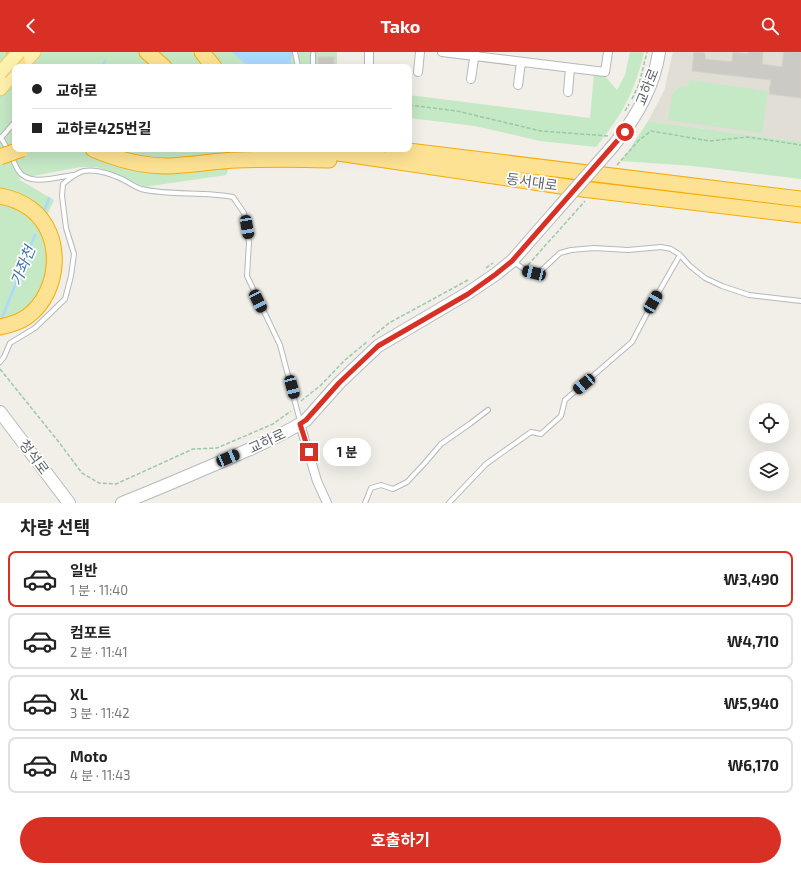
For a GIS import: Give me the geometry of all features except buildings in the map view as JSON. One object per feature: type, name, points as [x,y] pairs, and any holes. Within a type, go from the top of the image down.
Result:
[{"type":"highway","points":[[15,52],[19,64]]},
{"type":"highway","points":[[147,52],[161,64]]},
{"type":"highway","points":[[202,52],[212,64]]},
{"type":"highway","points":[[412,151],[416,152]]},
{"type":"highway","points":[[0,157],[14,152]]},
{"type":"highway","points":[[100,152],[137,163],[166,166],[236,160],[334,160],[503,178]]},
{"type":"highway","name":"동서대로","points":[[331,152],[574,188],[801,215]]},
{"type":"highway","name":"동서대로","points":[[412,152],[801,199]]},
{"type":"highway","points":[[687,185],[801,196]]},
{"type":"highway","points":[[0,196],[18,201],[30,208],[40,218],[50,235],[54,256],[54,273],[49,290],[40,305],[28,316],[13,324],[0,327]]},
{"type":"main road","points":[[12,64],[19,52]]},
{"type":"main road","points":[[23,64],[34,52]]},
{"type":"main road","points":[[2,82],[12,64]]},
{"type":"main road","points":[[2,82],[12,74]]},
{"type":"street","points":[[368,64],[370,52]]},
{"type":"street","points":[[418,72],[420,52]]},
{"type":"street","points":[[442,52],[474,54],[521,62],[605,72],[608,52]]},
{"type":"street","name":"교하로","points":[[122,503],[281,436],[306,420],[339,383],[378,346],[468,294],[512,261],[613,146],[635,117],[654,77],[659,52]]},
{"type":"street","points":[[472,79],[474,54]]},
{"type":"street","points":[[518,85],[521,62]]},
{"type":"street","points":[[568,92],[570,68]]},
{"type":"street","name":"청석로","points":[[0,412],[68,503]]},
{"type":"street","points":[[300,424],[317,481],[327,503]]},
{"type":"lane","points":[[295,52],[297,64]]},
{"type":"lane","points":[[313,54],[313,64]]},
{"type":"lane","points":[[12,125],[0,137],[23,176],[30,179],[39,180],[74,175]]},
{"type":"lane","points":[[0,362],[4,357],[10,343],[35,328],[65,299],[71,276],[74,254],[66,228],[62,196],[63,184],[74,175],[83,171],[98,171],[120,178],[141,188],[170,192],[218,194],[233,197],[244,213],[249,242],[247,276],[280,345],[297,406],[300,424]]},
{"type":"lane","points":[[512,261],[525,270],[534,273],[543,269],[560,253],[570,250],[594,248],[628,250],[660,247],[671,249],[680,255],[700,274],[722,286],[749,295],[801,301]]},
{"type":"lane","points":[[449,503],[486,464],[531,432],[541,434],[561,416],[565,400],[632,342],[680,255]]},
{"type":"lane","points":[[365,503],[371,488],[381,485],[393,489],[407,482],[441,444],[488,410]]},
{"type":"path","points":[[624,113],[639,84],[647,52]]},
{"type":"path","points":[[412,105],[457,111],[540,131],[607,137],[612,131]]},
{"type":"path","points":[[485,268],[497,259]]},
{"type":"path","points":[[0,370],[58,440],[82,473],[99,483],[116,484],[193,449],[217,448],[273,424],[297,406],[305,397],[321,385],[345,360],[389,323],[473,277]]},
{"type":"shaded area","points":[[673,52],[801,52],[801,142],[648,121],[664,91]]},
{"type":"green space","points":[[0,52],[192,52],[202,64],[12,64],[12,152],[237,152],[226,175],[144,187],[122,176],[97,167],[80,167],[18,179],[54,200],[40,230],[45,242],[48,273],[43,288],[25,312],[0,322]]},
{"type":"green space","points":[[211,52],[337,52],[337,64],[222,64]]},
{"type":"green space","points":[[630,52],[644,52],[637,79],[632,91],[613,125],[596,147],[540,141],[475,126],[412,118],[412,95],[590,118],[594,74],[604,75],[617,90],[625,75]]},
{"type":"green space","points":[[689,80],[768,91],[762,133],[668,120],[672,95],[680,86],[688,87]]},
{"type":"green space","points":[[648,121],[801,142],[801,179],[693,166],[622,161]]},
{"type":"water","points":[[232,52],[295,52],[291,57],[291,64],[246,64]]},
{"type":"waterway","name":"가좌천","points":[[45,209],[49,198]]},
{"type":"waterway","name":"가좌천","points":[[2,318],[35,235]]},
{"type":"route","points":[[309,452],[300,424],[306,420],[339,383],[378,346],[468,294],[512,261],[625,132]]}]
